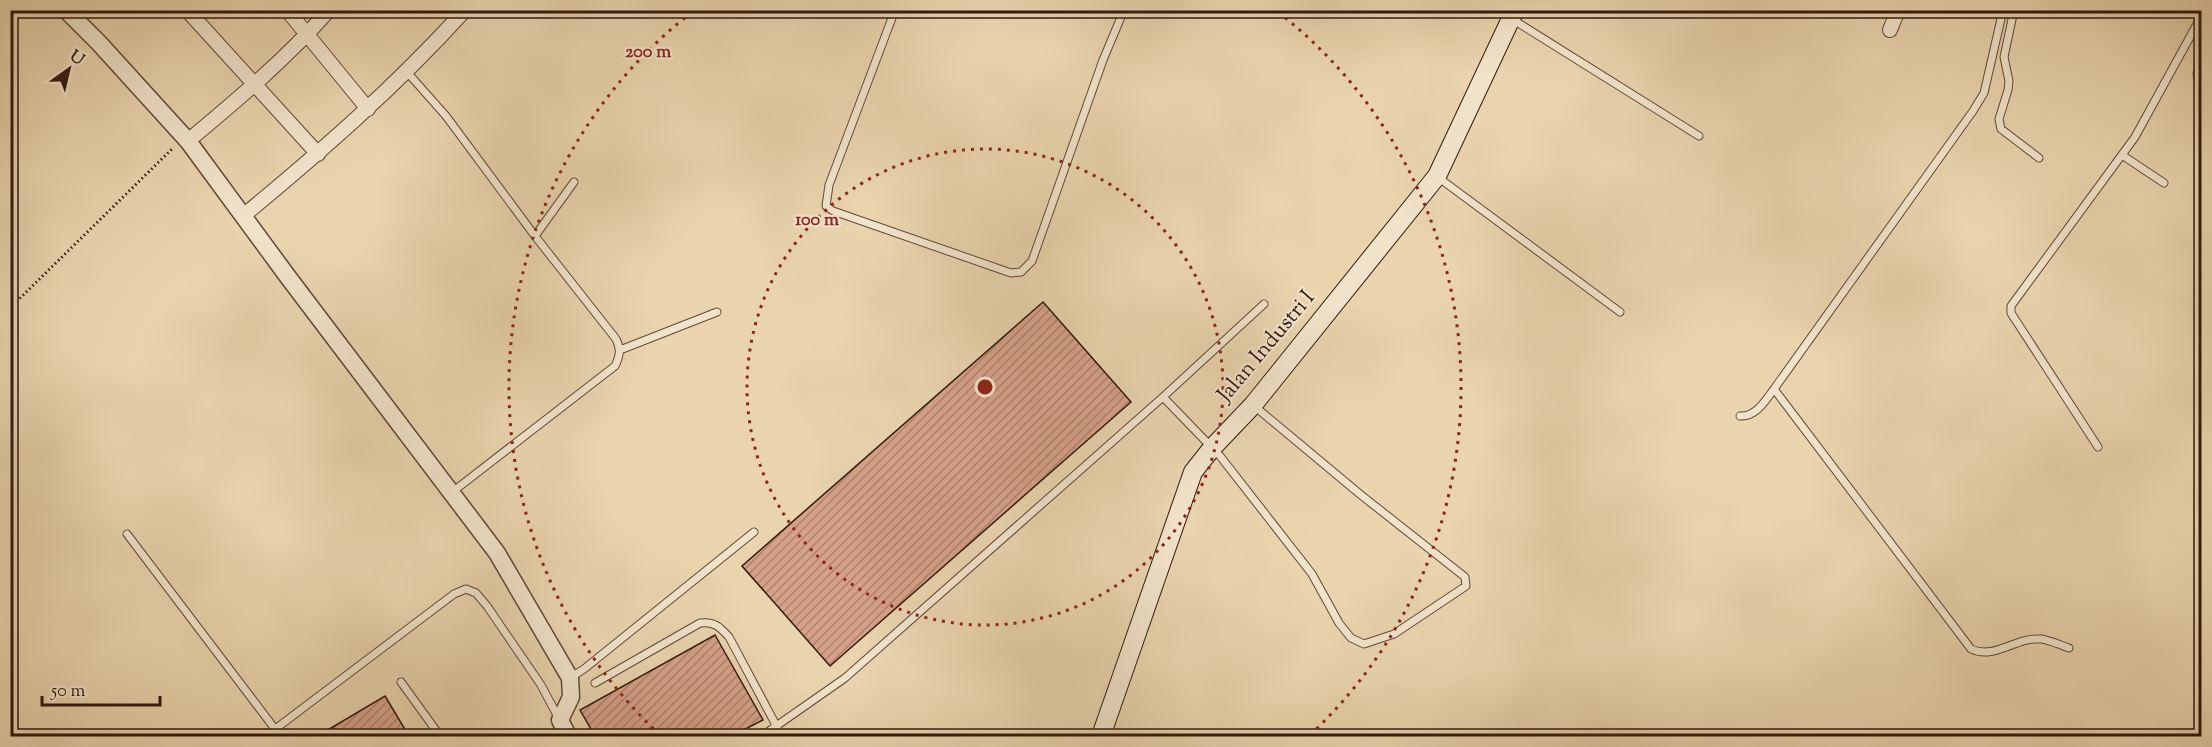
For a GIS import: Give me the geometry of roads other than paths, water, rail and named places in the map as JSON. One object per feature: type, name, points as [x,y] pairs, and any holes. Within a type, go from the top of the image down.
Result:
[{"type":"main road","name":"Jalan Industri I","points":[[1101,736],[1193,472],[1212,448],[1253,405],[1437,176],[1513,15]]},
{"type":"street","points":[[66,10],[99,42],[243,216],[497,553],[570,678],[571,697],[560,720],[568,736]]},
{"type":"street","points":[[187,10],[318,154]]},
{"type":"street","points":[[287,10],[369,110]]},
{"type":"street","points":[[182,144],[255,85],[308,34],[329,10]]},
{"type":"street","points":[[243,216],[369,110],[465,10]]},
{"type":"street","points":[[1890,30],[1898,10]]},
{"type":"lane","points":[[895,10],[829,185],[826,206],[833,211],[1011,273],[1021,272],[1032,261],[1103,60],[1124,10]]},
{"type":"lane","points":[[1740,416],[1748,417],[1756,412],[1774,389],[1973,111],[1983,93],[2003,10]]},
{"type":"lane","points":[[2014,10],[2004,57],[2009,81],[2008,90],[1999,119],[2001,129],[2039,158]]},
{"type":"lane","points":[[1513,15],[1699,136]]},
{"type":"lane","points":[[2098,447],[2011,314],[2011,306],[2013,300],[2135,137],[2202,15]]},
{"type":"lane","points":[[2202,63],[2196,72],[2197,80],[2202,85]]},
{"type":"lane","points":[[406,72],[446,116],[535,236],[616,339],[620,350],[615,366],[451,493]]},
{"type":"lane","points":[[2122,155],[2164,183]]},
{"type":"lane","points":[[1437,176],[1620,312]]},
{"type":"lane","points":[[535,236],[574,182]]},
{"type":"lane","points":[[762,736],[845,678],[1163,397],[1264,304]]},
{"type":"lane","points":[[620,350],[717,312]]},
{"type":"lane","points":[[1774,389],[1971,649],[1979,653],[1990,653],[2008,645],[2042,639],[2069,648]]},
{"type":"lane","points":[[1163,397],[1212,448],[1312,574],[1339,623],[1352,638],[1364,644],[1394,634],[1466,586],[1465,577],[1361,495],[1253,405]]},
{"type":"lane","points":[[570,678],[754,532]]},
{"type":"lane","points":[[127,534],[275,729]]},
{"type":"lane","points":[[266,736],[454,594],[466,589],[476,593],[487,606],[541,685],[560,720]]},
{"type":"lane","points":[[595,683],[700,623],[718,624],[729,637],[777,727]]},
{"type":"lane","points":[[401,682],[440,736]]}]
